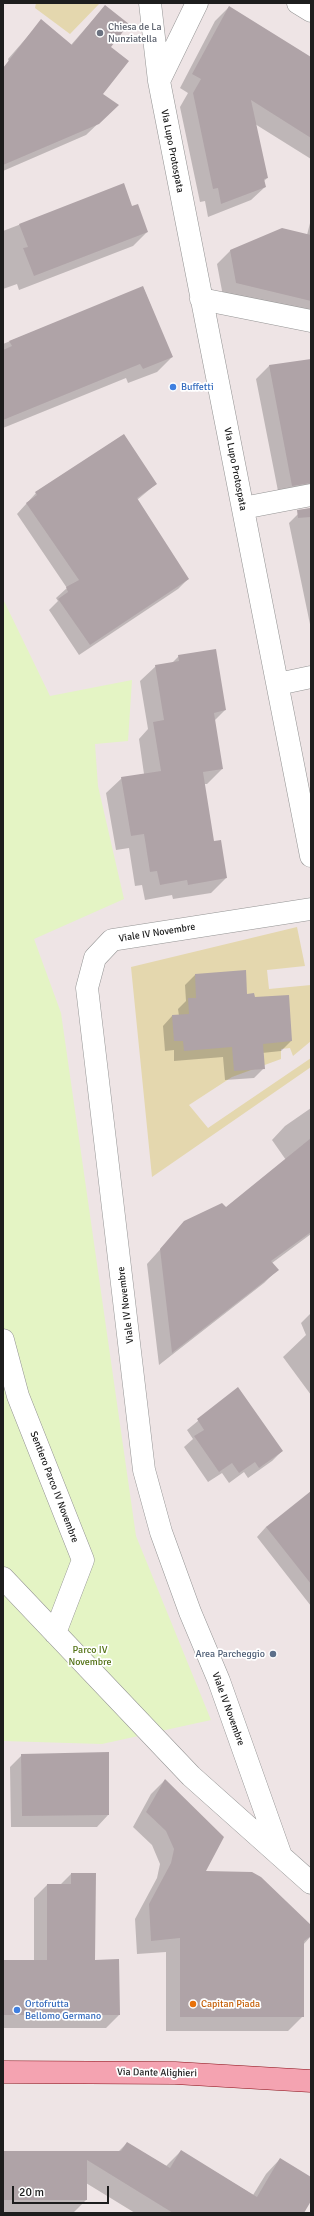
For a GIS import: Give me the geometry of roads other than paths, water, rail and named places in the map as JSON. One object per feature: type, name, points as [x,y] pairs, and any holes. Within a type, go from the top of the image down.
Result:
[{"type":"main road","name":"Via Dante Alighieri","points":[[3,2072],[175,2073],[311,2081]]},
{"type":"street","name":"Via Lupo Protospata","points":[[150,3],[159,81],[242,508],[310,842]]},
{"type":"street","points":[[159,81],[197,3]]},
{"type":"street","points":[[298,3],[311,11]]},
{"type":"street","points":[[202,299],[311,321]]},
{"type":"street","points":[[242,508],[311,494]]},
{"type":"street","points":[[278,684],[311,677]]},
{"type":"street","name":"Viale IV Novembre","points":[[281,1856],[219,1682],[190,1612],[161,1532],[144,1470],[87,988],[95,958],[112,940],[311,909]]},
{"type":"street","name":"Sentiero Parco IV Novembre","points":[[3,1340],[18,1396],[83,1560],[55,1633]]},
{"type":"street","name":"Viale IV Novembre","points":[[8,1588],[55,1633],[191,1776],[311,1883]]},
{"type":"place","name":"Chiesa de La Nunziatella","points":[[100,33]]},
{"type":"place","name":"Buffetti","points":[[173,387]]},
{"type":"place","name":"Area Parcheggio","points":[[273,1654]]},
{"type":"place","name":"Capitan Piada","points":[[193,2004]]},
{"type":"place","name":"Ortofrutta Bellomo Germano","points":[[17,2010]]},
{"type":"park label","name":"Parco IV Novembre","points":[[90,1656]]}]
